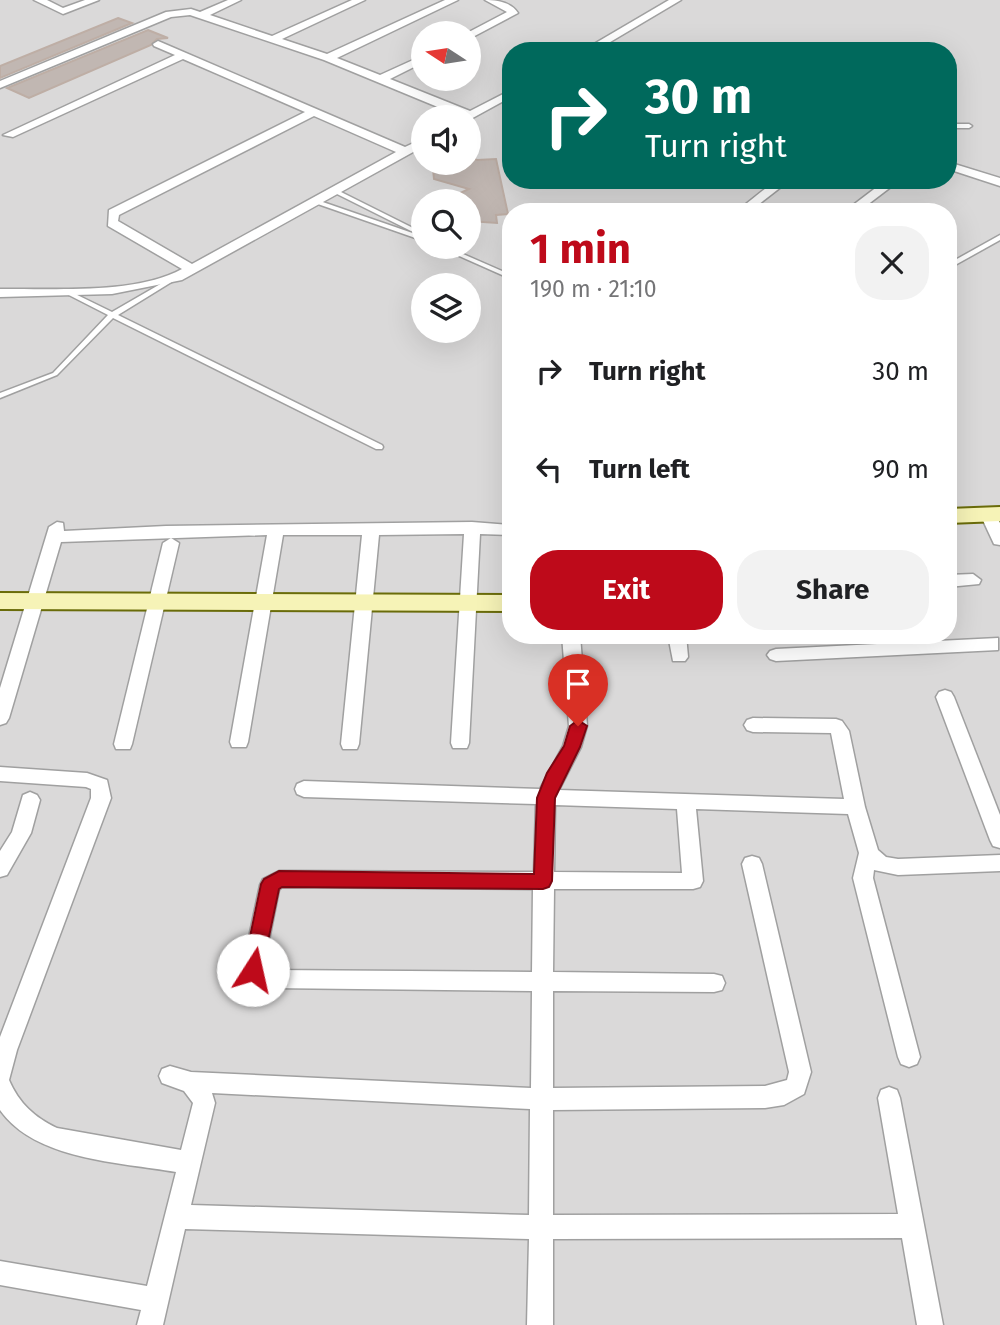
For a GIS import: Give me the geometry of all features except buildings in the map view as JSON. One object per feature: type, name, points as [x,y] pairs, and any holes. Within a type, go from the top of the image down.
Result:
[{"type":"main road","points":[[957,516],[994,514]]},
{"type":"main road","points":[[0,601],[502,603]]},
{"type":"street","points":[[38,0],[63,11],[94,0]]},
{"type":"street","points":[[204,14],[236,0]]},
{"type":"street","points":[[274,39],[360,0]]},
{"type":"street","points":[[328,58],[453,0]]},
{"type":"street","points":[[481,30],[513,13],[511,9],[490,0]]},
{"type":"street","points":[[603,42],[677,0]]},
{"type":"street","points":[[0,85],[169,14],[191,12],[204,14],[328,58],[443,105]]},
{"type":"street","points":[[158,44],[404,152]]},
{"type":"street","points":[[9,135],[181,56]]},
{"type":"street","points":[[381,79],[411,64]]},
{"type":"street","points":[[481,109],[502,98]]},
{"type":"street","points":[[192,269],[112,223],[113,213],[314,112]]},
{"type":"street","points":[[0,293],[148,286],[177,277],[411,148]]},
{"type":"street","points":[[957,168],[1000,181]]},
{"type":"street","points":[[753,203],[772,189]]},
{"type":"street","points":[[862,203],[881,189]]},
{"type":"street","points":[[994,514],[1000,540]]},
{"type":"street","points":[[460,744],[472,527]]},
{"type":"street","points":[[0,718],[56,531],[472,527],[502,529]]},
{"type":"street","points":[[350,744],[371,530]]},
{"type":"street","points":[[239,742],[275,536]]},
{"type":"street","points":[[122,744],[171,543]]},
{"type":"street","points":[[957,580],[973,580]]},
{"type":"street","points":[[957,643],[998,644]]},
{"type":"street","points":[[540,1325],[546,798],[556,773],[572,747],[578,726],[572,644]]},
{"type":"street","points":[[678,644],[679,657]]},
{"type":"street","points":[[776,655],[883,644]]},
{"type":"street","points":[[945,697],[1000,840]]},
{"type":"street","points":[[753,725],[836,726],[840,731],[869,855],[883,866],[1000,863]]},
{"type":"street","points":[[0,774],[87,780],[100,785],[101,797],[6,1050],[0,1076]]},
{"type":"street","points":[[304,789],[856,807]]},
{"type":"street","points":[[0,869],[21,832],[30,800]]},
{"type":"street","points":[[686,802],[693,881],[279,879],[270,884],[253,970],[270,979],[714,983]]},
{"type":"street","points":[[869,855],[865,861],[863,878],[909,1057]]},
{"type":"street","points":[[150,1325],[204,1103],[201,1091],[181,1079],[543,1099],[765,1097],[784,1094],[796,1087],[800,1072],[752,864]]},
{"type":"street","points":[[0,1084],[4,1099],[38,1132],[57,1139],[190,1163]]},
{"type":"street","points":[[889,1098],[930,1325]]},
{"type":"street","points":[[177,1217],[541,1227],[912,1226]]},
{"type":"street","points":[[0,1273],[156,1300]]},
{"type":"lane","points":[[957,126],[969,126]]},
{"type":"lane","points":[[333,190],[411,231]]},
{"type":"lane","points":[[314,201],[411,234]]},
{"type":"lane","points":[[957,262],[1000,237]]},
{"type":"lane","points":[[469,259],[502,273]]},
{"type":"lane","points":[[0,396],[55,374],[112,315],[177,277]]},
{"type":"lane","points":[[65,292],[379,447]]},
{"type":"shaded area","points":[[0,0],[1000,0],[1000,1325],[0,1325]]},
{"type":"route","points":[[253,970],[270,884],[282,878],[543,881],[546,798],[556,773],[572,747],[578,726]]}]
